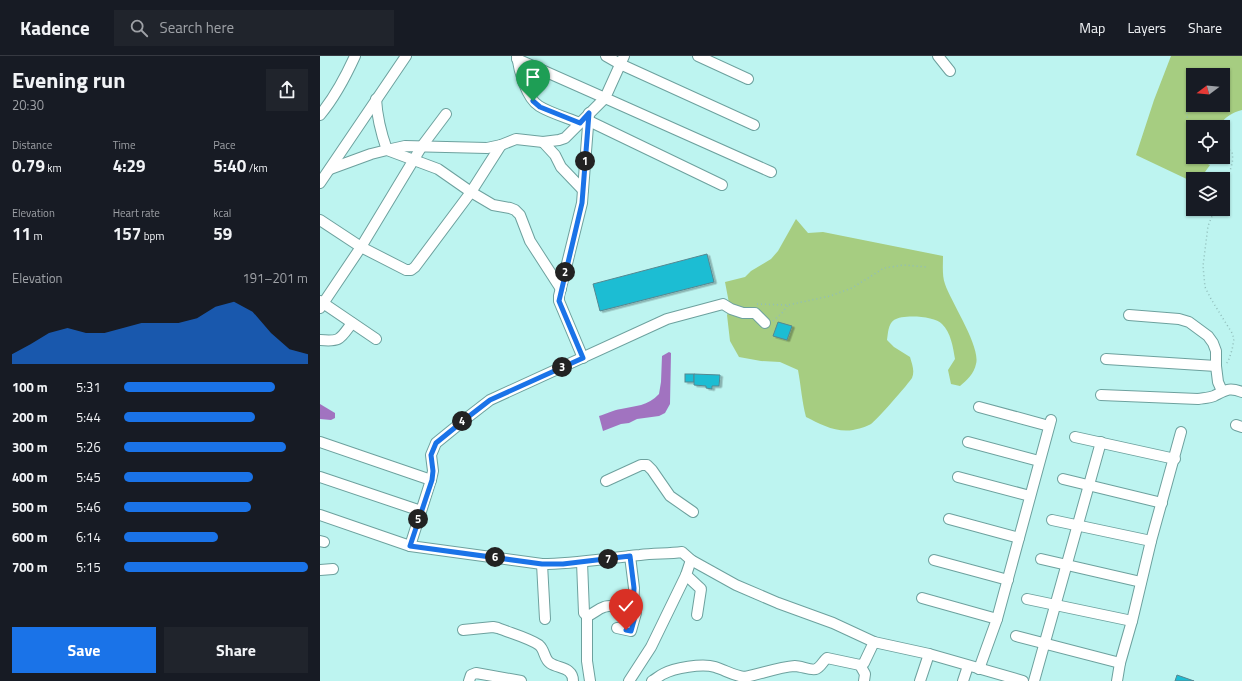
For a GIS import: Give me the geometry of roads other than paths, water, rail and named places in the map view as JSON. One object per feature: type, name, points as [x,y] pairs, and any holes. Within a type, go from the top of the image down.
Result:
[{"type":"street","points":[[320,116],[332,100],[355,56]]},
{"type":"street","points":[[320,183],[406,56]]},
{"type":"street","points":[[606,56],[622,60],[754,126]]},
{"type":"street","points":[[698,56],[748,79]]},
{"type":"street","points":[[938,56],[950,71]]},
{"type":"street","points":[[517,58],[771,172]]},
{"type":"street","points":[[517,58],[526,89],[533,101],[540,107],[586,119],[722,185]]},
{"type":"street","points":[[330,168],[372,154],[405,146],[487,148],[501,145],[516,139],[543,142],[565,138],[586,119],[605,98],[622,60]]},
{"type":"street","points":[[376,99],[381,133],[388,150],[438,168],[472,192],[494,205],[515,210],[520,215],[530,241],[561,290]]},
{"type":"street","points":[[376,340],[321,304],[361,247],[422,146],[446,114]]},
{"type":"street","points":[[583,358],[559,301],[580,212],[583,190],[586,119]]},
{"type":"street","points":[[543,142],[561,168],[583,190]]},
{"type":"street","points":[[320,220],[361,247],[406,270],[411,270],[415,267],[472,192],[501,145]]},
{"type":"street","points":[[410,546],[432,480],[433,471],[431,455],[436,443],[490,400],[667,319],[699,309],[723,304],[731,309],[743,313],[755,313],[765,323]]},
{"type":"street","points":[[1129,316],[1179,319],[1189,322],[1208,336],[1216,351],[1218,382],[1222,391]]},
{"type":"street","points":[[320,340],[334,341],[340,338],[352,323]]},
{"type":"street","points":[[1106,359],[1217,370]]},
{"type":"street","points":[[1101,395],[1198,399],[1214,396],[1229,389],[1242,392]]},
{"type":"street","points":[[979,407],[1050,423],[997,619],[979,669]]},
{"type":"street","points":[[1117,681],[1120,663],[1132,621],[1151,541],[1182,432]]},
{"type":"street","points":[[1074,437],[1175,459]]},
{"type":"street","points":[[320,442],[432,480]]},
{"type":"street","points":[[968,442],[1040,461]]},
{"type":"street","points":[[1034,681],[1101,442]]},
{"type":"street","points":[[606,481],[641,465],[647,465],[670,496],[693,512]]},
{"type":"street","points":[[320,477],[421,511]]},
{"type":"street","points":[[958,478],[1030,496]]},
{"type":"street","points":[[1063,479],[1162,503]]},
{"type":"street","points":[[320,515],[410,546],[542,564],[563,564],[630,556],[682,552],[692,560],[736,585],[763,597],[833,623],[874,642],[929,654],[1009,679],[1023,681]]},
{"type":"street","points":[[949,519],[1019,538]]},
{"type":"street","points":[[1052,520],[1151,541]]},
{"type":"street","points":[[617,628],[631,631],[636,613],[633,607],[634,588],[630,556]]},
{"type":"street","points":[[1041,559],[1141,582]]},
{"type":"street","points":[[629,681],[652,647],[692,560]]},
{"type":"street","points":[[934,560],[1008,580]]},
{"type":"street","points":[[582,562],[584,600],[583,610],[584,614],[587,616],[587,661],[590,681]]},
{"type":"street","points":[[542,564],[546,619]]},
{"type":"street","points":[[320,570],[333,569]]},
{"type":"street","points":[[686,575],[701,589],[697,615]]},
{"type":"street","points":[[922,598],[997,619]]},
{"type":"street","points":[[1027,599],[1132,621]]},
{"type":"street","points":[[587,616],[606,606],[633,607]]},
{"type":"street","points":[[463,630],[492,627],[498,628],[535,643],[543,650],[549,662],[570,672],[572,681]]},
{"type":"street","points":[[1016,636],[1120,663]]},
{"type":"street","points":[[652,681],[663,674],[678,668],[700,666],[713,666],[745,677],[794,666],[802,666],[816,670],[827,658],[860,665],[864,663],[874,642]]},
{"type":"street","points":[[920,681],[929,654]]},
{"type":"street","points":[[860,665],[865,674],[864,681]]},
{"type":"street","points":[[963,681],[968,666]]},
{"type":"street","points":[[469,681],[472,675],[476,673],[522,681]]}]
